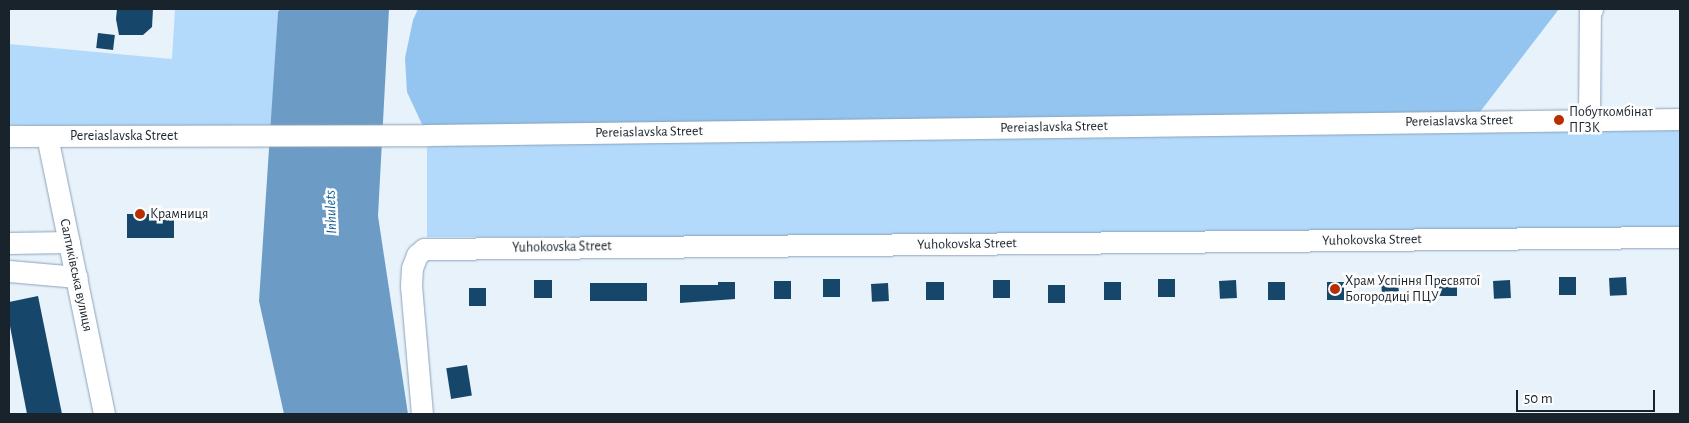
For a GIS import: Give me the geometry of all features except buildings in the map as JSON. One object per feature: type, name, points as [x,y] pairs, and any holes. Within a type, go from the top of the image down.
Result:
[{"type":"street","points":[[1589,120],[1590,12],[1592,9]]},
{"type":"street","name":"Pereiaslavska Street","points":[[9,136],[427,135],[1680,119]]},
{"type":"street","name":"Салтиківська вулиця","points":[[47,136],[104,414]]},
{"type":"street","name":"Yuhokovska Street","points":[[422,414],[411,286],[412,268],[417,255],[424,249],[1680,237]]},
{"type":"street","points":[[9,243],[69,242]]},
{"type":"street","points":[[9,271],[76,276]]},
{"type":"shaded area","points":[[175,9],[280,9],[278,12],[272,136],[9,125],[9,44],[172,59]]},
{"type":"shaded area","points":[[418,9],[1559,9],[1473,121],[427,135],[407,92],[405,58],[413,20]]},
{"type":"shaded area","points":[[427,119],[1680,119],[1680,237],[427,237]]},
{"type":"water","name":"Inhulets","points":[[280,9],[389,9],[378,216],[408,414],[284,414],[259,301],[278,12]]},
{"type":"place","name":"Побуткомбінат ПГЗК","points":[[1559,120]]},
{"type":"place","name":"Крамниця","points":[[140,214]]},
{"type":"place","name":"Храм Успіння Пресвятої Богородиці ПЦУ","points":[[1335,289]]}]
